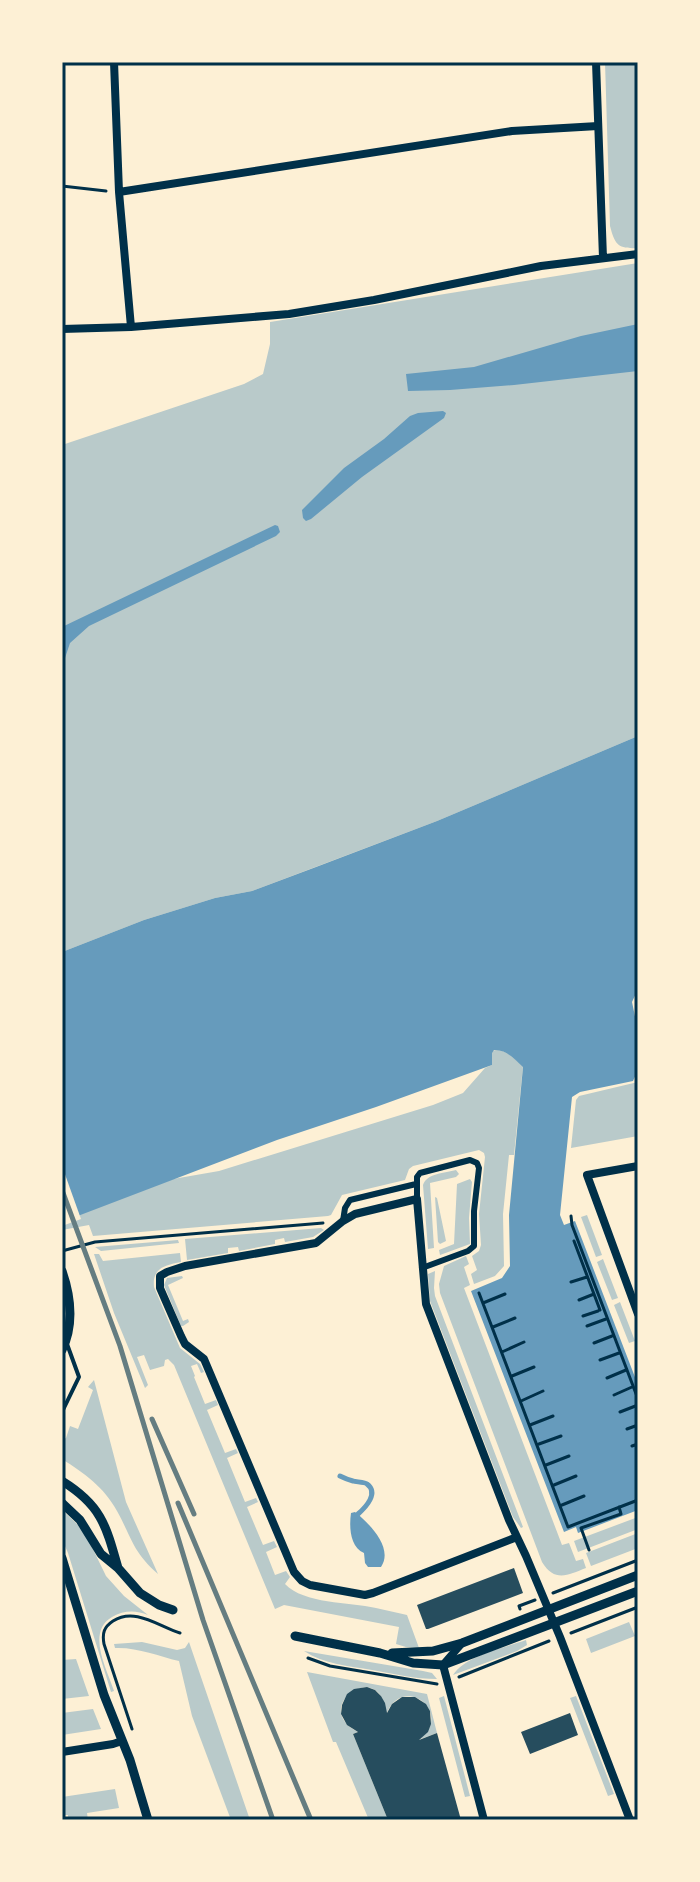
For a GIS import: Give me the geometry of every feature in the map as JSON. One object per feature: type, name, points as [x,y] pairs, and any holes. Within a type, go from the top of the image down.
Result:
[{"type":"street","points":[[114,62],[119,192],[131,327]]},
{"type":"street","points":[[596,62],[603,258]]},
{"type":"street","points":[[119,192],[512,131],[598,126]]},
{"type":"street","points":[[62,329],[131,327],[289,314],[541,266],[638,254]]},
{"type":"street","points":[[422,1268],[469,1251],[474,1246],[477,1163],[470,1160],[425,1170],[417,1177],[417,1199],[422,1268],[426,1304],[630,1820]]},
{"type":"street","points":[[638,1166],[587,1175],[638,1314]]},
{"type":"street","points":[[343,1221],[350,1200],[416,1184]]},
{"type":"street","points":[[417,1199],[355,1214],[316,1243],[185,1266],[167,1272],[160,1276],[160,1288],[185,1344],[204,1359],[294,1572],[302,1581],[365,1595],[517,1537]]},
{"type":"street","points":[[62,1271],[70,1308],[70,1324],[64,1346]]},
{"type":"street","points":[[62,1481],[79,1491],[97,1509],[118,1568]]},
{"type":"street","points":[[62,1503],[80,1520],[101,1554],[140,1593],[173,1610]]},
{"type":"street","points":[[62,1558],[104,1695],[148,1820]]},
{"type":"street","points":[[380,1653],[433,1651],[462,1643],[638,1575]]},
{"type":"street","points":[[295,1636],[413,1663],[443,1665],[638,1591]]},
{"type":"street","points":[[443,1665],[462,1643]]},
{"type":"street","points":[[443,1665],[484,1820]]},
{"type":"street","points":[[62,1752],[122,1741]]},
{"type":"lane","points":[[62,1412],[79,1377],[64,1346]]},
{"type":"path","points":[[62,186],[119,192]]},
{"type":"path","points":[[571,1216],[601,1310]]},
{"type":"path","points":[[62,1251],[95,1242],[343,1221]]},
{"type":"path","points":[[574,1241],[638,1399]]},
{"type":"path","points":[[571,1282],[587,1277]]},
{"type":"path","points":[[479,1293],[568,1527],[638,1500]]},
{"type":"path","points":[[482,1303],[505,1294]]},
{"type":"path","points":[[579,1300],[594,1294]]},
{"type":"path","points":[[583,1316],[601,1310]]},
{"type":"path","points":[[492,1328],[515,1318]]},
{"type":"path","points":[[587,1326],[607,1319]]},
{"type":"path","points":[[594,1343],[613,1335]]},
{"type":"path","points":[[501,1352],[524,1342]]},
{"type":"path","points":[[600,1360],[620,1353]]},
{"type":"path","points":[[511,1376],[534,1367]]},
{"type":"path","points":[[607,1378],[627,1370]]},
{"type":"path","points":[[614,1395],[633,1387]]},
{"type":"path","points":[[520,1401],[543,1391]]},
{"type":"path","points":[[620,1412],[638,1405]]},
{"type":"path","points":[[529,1425],[553,1416]]},
{"type":"path","points":[[627,1429],[638,1425]]},
{"type":"path","points":[[537,1445],[561,1436]]},
{"type":"path","points":[[632,1446],[638,1444]]},
{"type":"path","points":[[545,1465],[569,1456]]},
{"type":"path","points":[[553,1485],[576,1476]]},
{"type":"path","points":[[560,1506],[584,1496]]},
{"type":"path","points":[[589,1550],[581,1528],[621,1514],[619,1507]]},
{"type":"path","points":[[542,1597],[638,1560]]},
{"type":"path","points":[[308,1658],[330,1666],[437,1684],[638,1607]]},
{"type":"path","points":[[135,1736],[103,1637],[105,1628],[129,1615],[143,1617],[180,1633]]},
{"type":"shaded area","points":[[605,62],[638,62],[638,248],[618,244],[610,226]]},
{"type":"shaded area","points":[[638,263],[638,736],[437,821],[252,891],[215,898],[144,920],[62,952],[62,445],[244,384],[263,374],[270,344],[270,322]]},
{"type":"shaded area","points":[[499,1049],[523,1066],[514,1155],[509,1155],[503,1214],[504,1266],[495,1276],[474,1284],[471,1274],[477,1270],[472,1256],[481,1245],[479,1214],[485,1157],[479,1150],[413,1166],[405,1180],[342,1195],[328,1216],[93,1236],[89,1225],[62,1230],[62,1221],[173,1179],[219,1171],[463,1093],[485,1068],[492,1065],[492,1051]]},
{"type":"shaded area","points":[[638,1082],[638,1136],[571,1148],[579,1096]]},
{"type":"shaded area","points":[[456,1170],[459,1174],[456,1177],[430,1183],[434,1248],[428,1249],[423,1185],[432,1176]]},
{"type":"shaded area","points":[[470,1179],[470,1244],[440,1255],[439,1250],[454,1244],[457,1184]]},
{"type":"shaded area","points":[[435,1197],[446,1241],[440,1244],[438,1242]]},
{"type":"shaded area","points":[[587,1215],[602,1255],[596,1257],[581,1217]]},
{"type":"shaded area","points":[[324,1230],[313,1237],[285,1242],[284,1238],[275,1240],[275,1244],[239,1251],[238,1247],[228,1248],[228,1253],[187,1260],[185,1239]]},
{"type":"shaded area","points":[[178,1240],[179,1243],[101,1251],[95,1247]]},
{"type":"shaded area","points":[[180,1253],[181,1262],[165,1266],[157,1272],[154,1287],[180,1348],[200,1364],[204,1372],[201,1373],[197,1364],[191,1366],[205,1404],[216,1400],[218,1405],[207,1410],[225,1453],[236,1449],[238,1453],[227,1458],[245,1502],[256,1498],[258,1502],[247,1507],[263,1545],[274,1541],[277,1547],[266,1552],[275,1575],[286,1571],[290,1577],[285,1584],[303,1595],[407,1615],[419,1648],[396,1644],[399,1627],[284,1605],[275,1609],[174,1365],[168,1359],[164,1366],[150,1370],[144,1355],[137,1357],[148,1385],[145,1388],[94,1254],[99,1254],[103,1261]]},
{"type":"shaded area","points":[[466,1256],[469,1264],[464,1267],[470,1285],[464,1288],[562,1545],[569,1543],[576,1561],[583,1559],[586,1568],[573,1573],[557,1575],[542,1562],[440,1293],[444,1266]]},
{"type":"shaded area","points":[[603,1259],[618,1298],[612,1300],[597,1262]]},
{"type":"shaded area","points":[[435,1271],[435,1296],[521,1528],[513,1517],[430,1301],[428,1274]]},
{"type":"shaded area","points":[[182,1276],[168,1285],[183,1321],[188,1319],[189,1322],[181,1326],[164,1285],[167,1278]]},
{"type":"shaded area","points":[[620,1302],[635,1341],[629,1343],[614,1305]]},
{"type":"shaded area","points":[[94,1380],[126,1502],[158,1574],[138,1551],[106,1495],[86,1475],[62,1459],[62,1440],[66,1438],[70,1426],[78,1429],[93,1390],[88,1387]]},
{"type":"shaded area","points":[[62,1510],[88,1539],[106,1576],[124,1596],[148,1615],[121,1613],[104,1624],[100,1632],[103,1662],[114,1691],[111,1692],[62,1539]]},
{"type":"shaded area","points":[[638,1517],[638,1529],[578,1552],[574,1541]]},
{"type":"shaded area","points":[[638,1533],[638,1548],[591,1566],[586,1553]]},
{"type":"shaded area","points":[[629,1622],[635,1636],[591,1653],[586,1639]]},
{"type":"shaded area","points":[[526,1640],[527,1645],[517,1651],[453,1675],[476,1657]]},
{"type":"shaded area","points":[[142,1642],[177,1650],[185,1648],[189,1642],[250,1820],[231,1820],[192,1716],[179,1661],[139,1650],[115,1648],[114,1644]]},
{"type":"shaded area","points":[[304,1651],[423,1671],[432,1673],[437,1679],[337,1664]]},
{"type":"shaded area","points":[[76,1659],[89,1696],[62,1699],[62,1660]]},
{"type":"shaded area","points":[[307,1672],[427,1694],[437,1733],[418,1740],[428,1729],[431,1719],[429,1709],[422,1701],[403,1697],[394,1703],[386,1715],[382,1698],[373,1689],[363,1688],[352,1692],[344,1700],[341,1710],[345,1722],[358,1732],[353,1734],[388,1820],[369,1820],[336,1742],[333,1742]]},
{"type":"shaded area","points":[[444,1696],[470,1796],[465,1797],[439,1698]]},
{"type":"shaded area","points":[[576,1696],[614,1794],[608,1796],[570,1698]]},
{"type":"shaded area","points":[[93,1709],[101,1729],[62,1735],[62,1713]]},
{"type":"shaded area","points":[[115,1789],[119,1808],[87,1813],[88,1820],[68,1820],[68,1815],[62,1815],[62,1797]]},
{"type":"water","points":[[638,324],[638,371],[514,385],[408,391],[406,374],[474,367],[581,336]]},
{"type":"water","points":[[446,413],[444,418],[362,477],[311,519],[306,521],[303,518],[302,510],[344,468],[410,416]]},
{"type":"water","points":[[275,525],[280,532],[276,536],[89,626],[70,643],[62,667],[62,627]]},
{"type":"water","points":[[638,736],[638,989],[632,1002],[638,1031],[638,1070],[633,1081],[580,1092],[572,1097],[560,1215],[564,1225],[575,1221],[638,1385],[638,1510],[578,1533],[576,1527],[564,1532],[471,1291],[502,1278],[510,1266],[509,1215],[523,1067],[506,1053],[494,1050],[492,1065],[277,1140],[62,1222],[62,952],[144,920],[215,898],[252,891],[316,867],[437,821]]},
{"type":"water","points":[[355,1512],[373,1529],[382,1544],[384,1560],[381,1567],[368,1567],[364,1553],[353,1541],[350,1518],[351,1513]]},
{"type":"pier","points":[[62,1166],[81,1219],[62,1226]]},
{"type":"building","points":[[514,1568],[523,1593],[426,1629],[417,1605]]},
{"type":"building","points":[[367,1687],[381,1696],[387,1713],[392,1704],[402,1697],[415,1697],[426,1704],[431,1724],[419,1740],[437,1733],[461,1820],[388,1820],[353,1734],[358,1732],[347,1725],[341,1714],[347,1694],[354,1689]]},
{"type":"building","points":[[570,1713],[578,1735],[530,1754],[521,1732]]},
{"type":"waterway","points":[[340,1476],[366,1483],[372,1492],[370,1500],[358,1514]]},
{"type":"railway","points":[[62,1190],[120,1346],[203,1620],[273,1820]]},
{"type":"railway","points":[[152,1419],[194,1514]]},
{"type":"railway","points":[[178,1503],[311,1820]]}]
